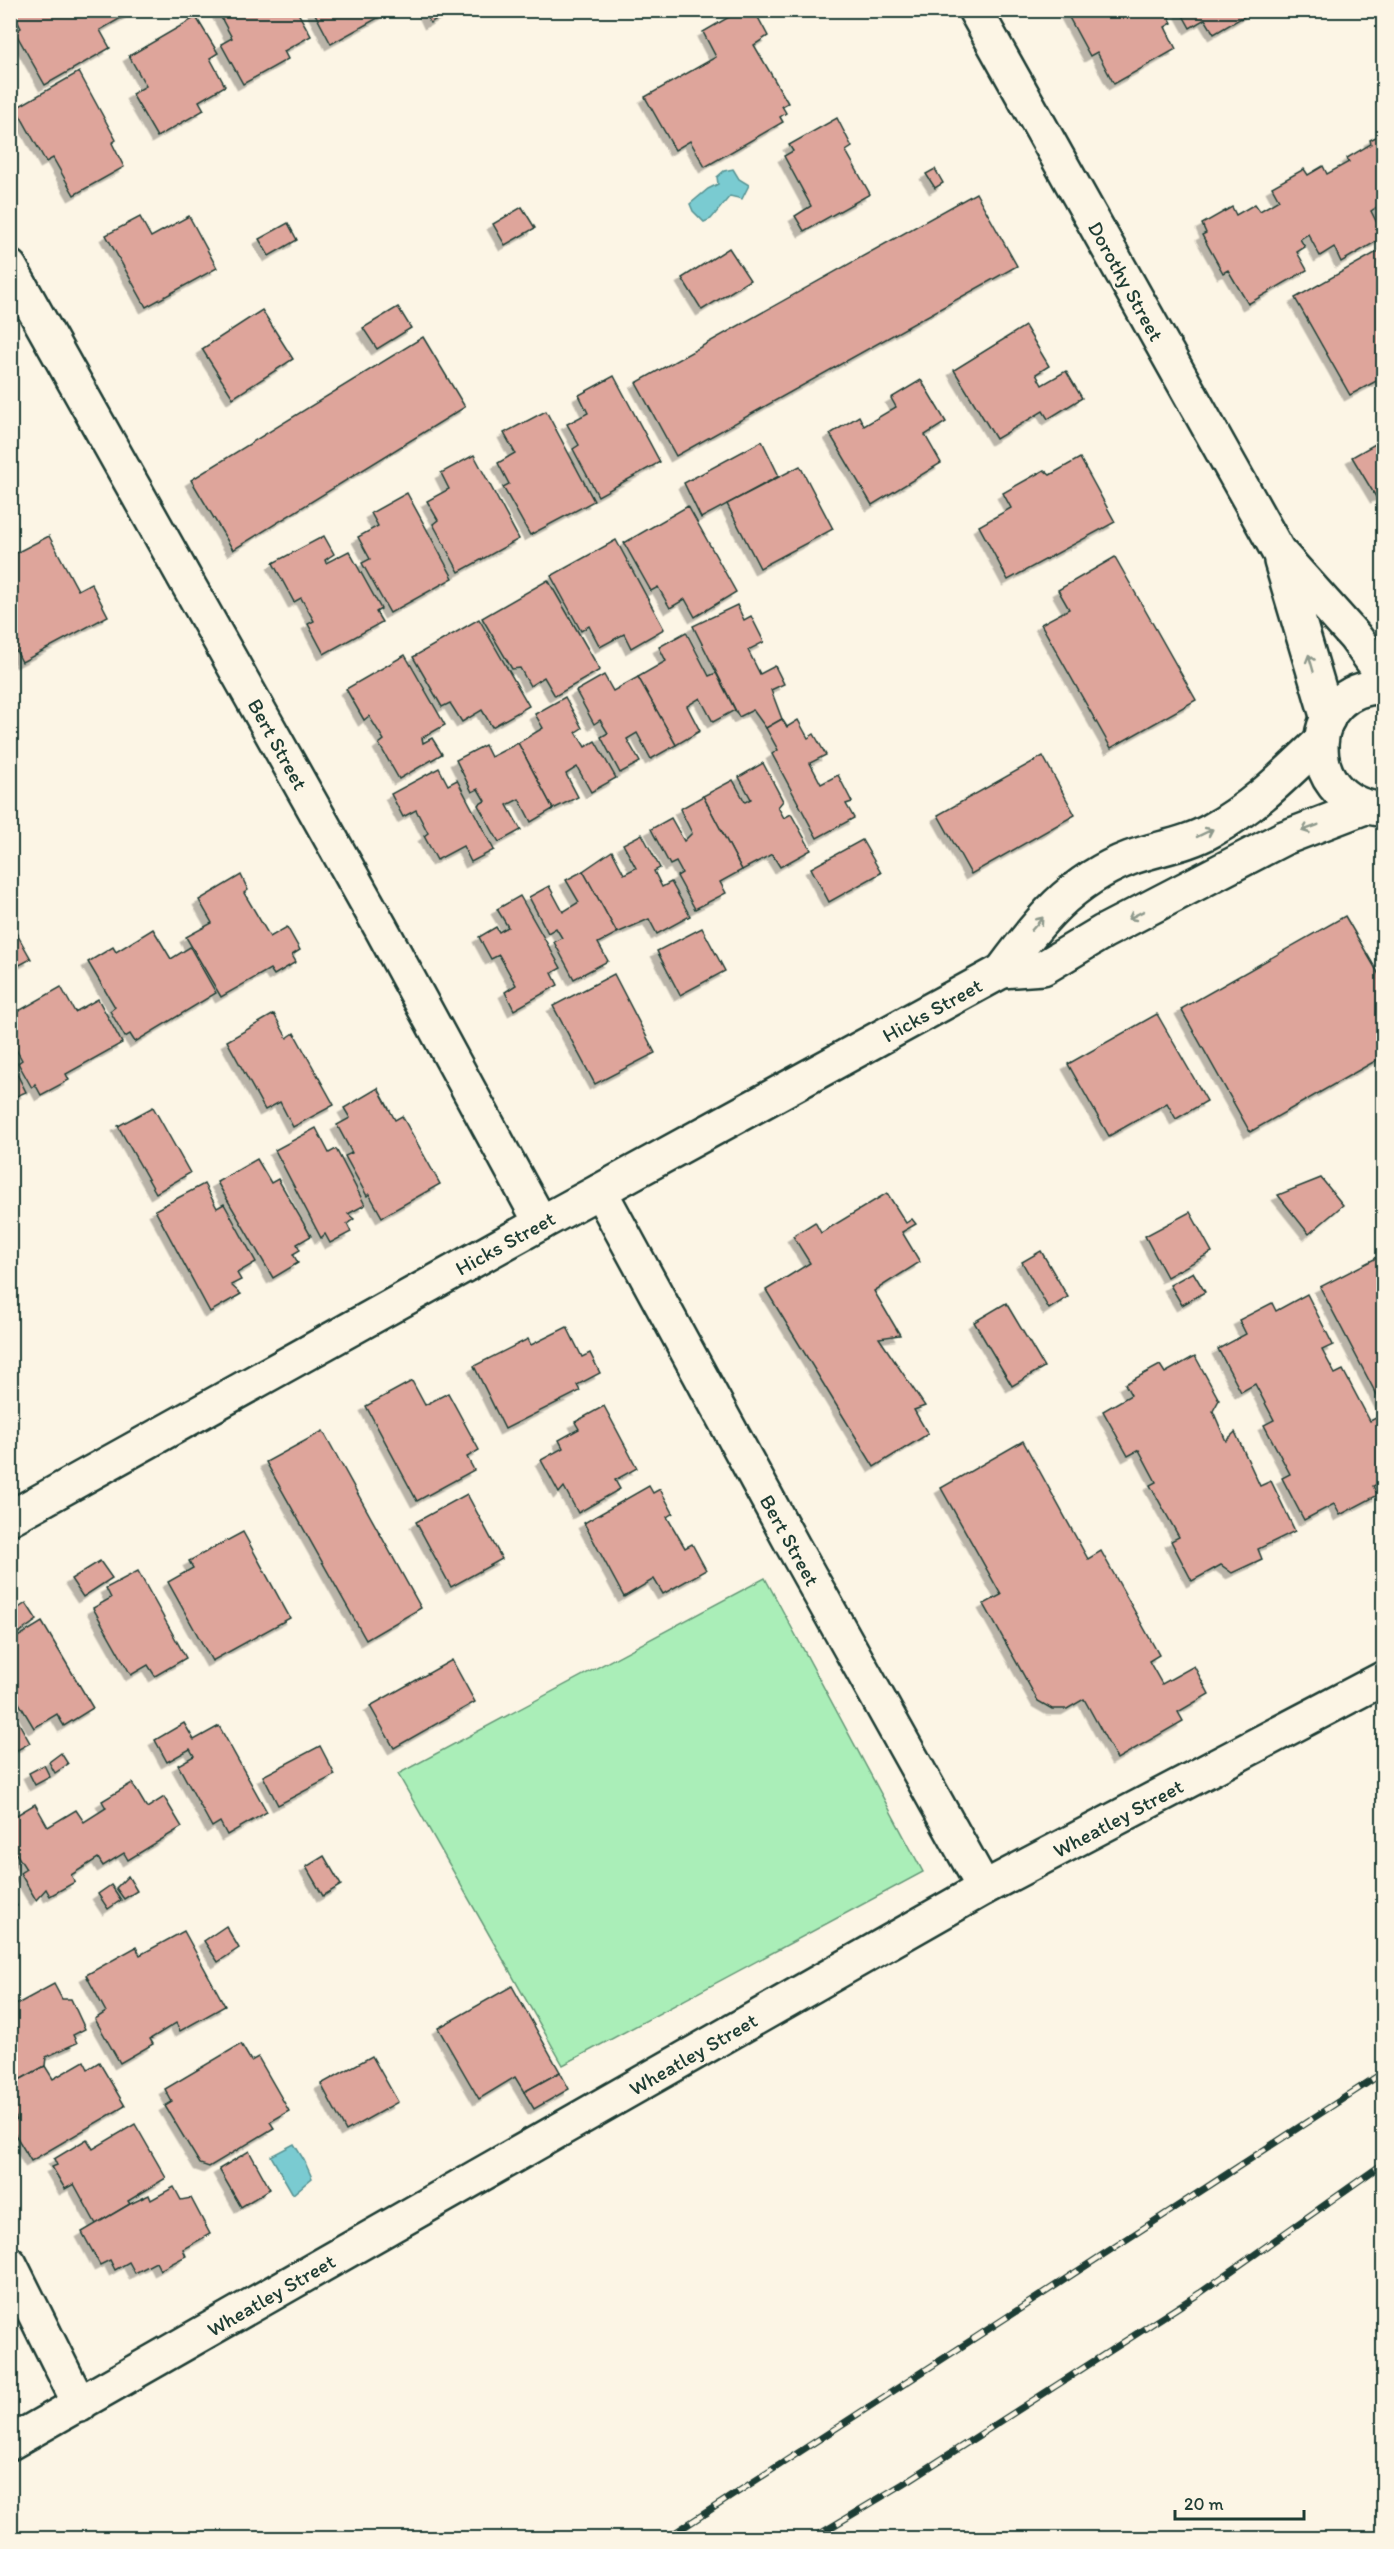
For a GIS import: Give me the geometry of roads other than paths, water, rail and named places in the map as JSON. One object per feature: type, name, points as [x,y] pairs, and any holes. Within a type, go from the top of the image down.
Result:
[{"type":"street","name":"Dorothy Street","points":[[975,10],[1278,551],[1354,637],[1383,677]]},
{"type":"street","name":"Bert Street","points":[[10,267],[381,928],[541,1223]]},
{"type":"street","name":"Dorothy Street","points":[[1278,551],[1324,730],[1321,758],[1326,774],[1335,789],[1349,800],[1374,808]]},
{"type":"street","name":"Hicks Street","points":[[10,1518],[1002,970],[1038,923],[1065,896],[1088,879],[1132,858],[1181,844],[1210,831],[1263,796],[1324,730],[1339,704],[1354,693],[1372,686],[1383,687]]},
{"type":"street","name":"Hicks Street","points":[[1002,970],[1043,968],[1102,932],[1284,838],[1374,808]]},
{"type":"street","name":"Bert Street","points":[[600,1191],[793,1546],[984,1888]]},
{"type":"street","name":"Wheatley Street","points":[[10,2443],[984,1888],[1383,1678]]},
{"type":"street","points":[[10,2264],[80,2405]]},
{"type":"water","points":[[733,169],[739,179],[749,185],[742,199],[730,196],[711,219],[704,222],[693,211],[690,204],[718,184],[717,177],[724,171]]},
{"type":"water","points":[[294,2144],[312,2178],[293,2194],[271,2156]]},
{"type":"railway","points":[[667,2538],[1384,2072]]},
{"type":"railway","points":[[813,2538],[903,2484],[1200,2293],[1384,2163]]}]
